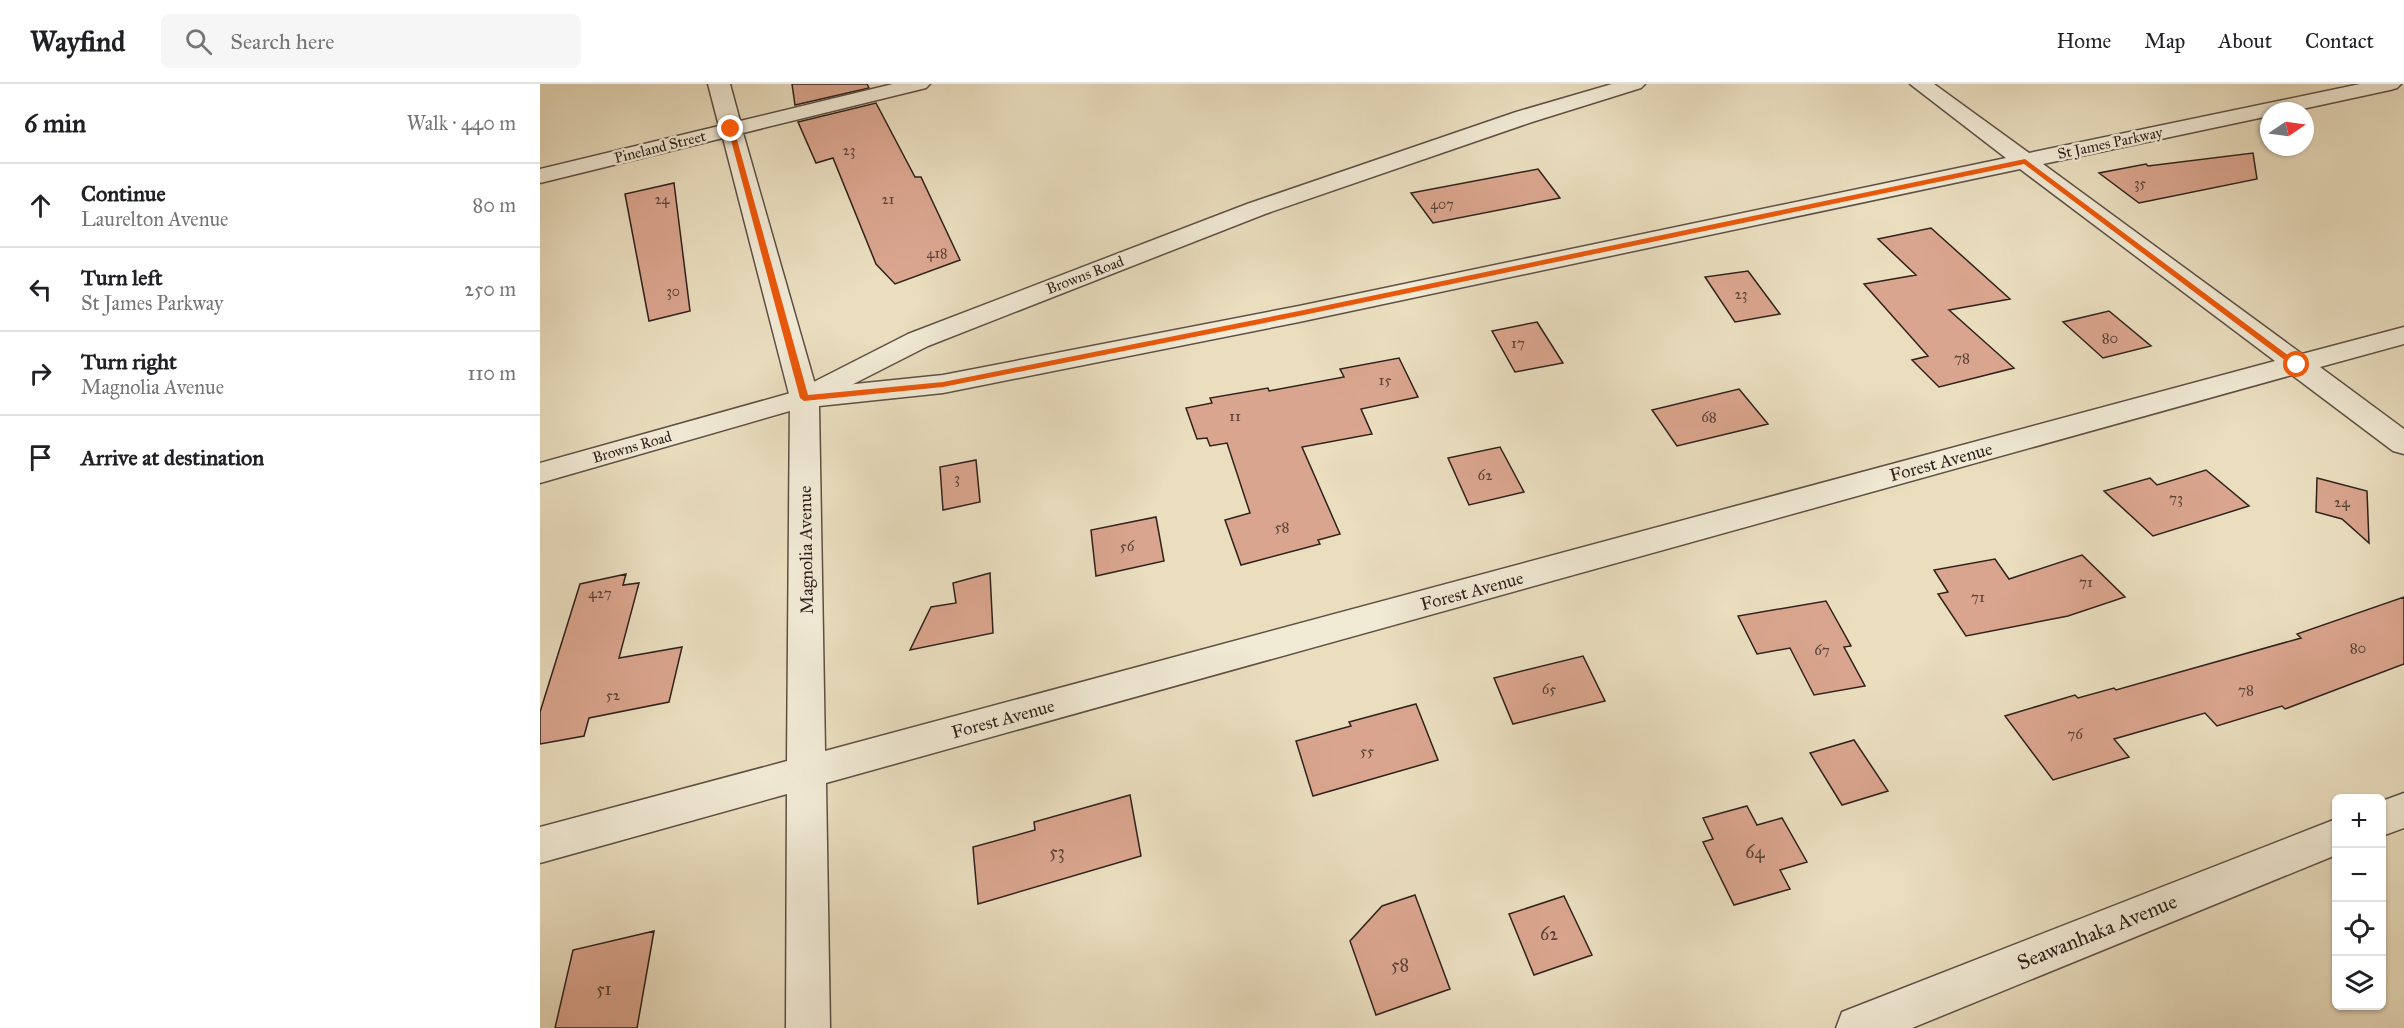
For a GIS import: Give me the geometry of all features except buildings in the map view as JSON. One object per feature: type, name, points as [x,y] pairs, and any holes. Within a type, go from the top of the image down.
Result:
[{"type":"street","name":"Magnolia Avenue","points":[[719,84],[804,398],[808,1028]]},
{"type":"street","name":"Pineland Street","points":[[540,176],[919,84]]},
{"type":"street","name":"Browns Road","points":[[540,473],[804,398],[918,340],[1256,209],[1524,117],[1634,84]]},
{"type":"street","points":[[1921,84],[2404,444]]},
{"type":"street","name":"St James Parkway","points":[[804,398],[943,384],[1299,314],[2390,84]]},
{"type":"street","name":"Forest Avenue","points":[[540,845],[2404,335]]},
{"type":"street","points":[[2386,817],[2404,810]]},
{"type":"street","name":"Seawanhaka Avenue","points":[[1858,1028],[2332,839]]},
{"type":"route","points":[[731,129],[804,398],[943,384],[1299,314],[2025,161],[2297,365]]}]
